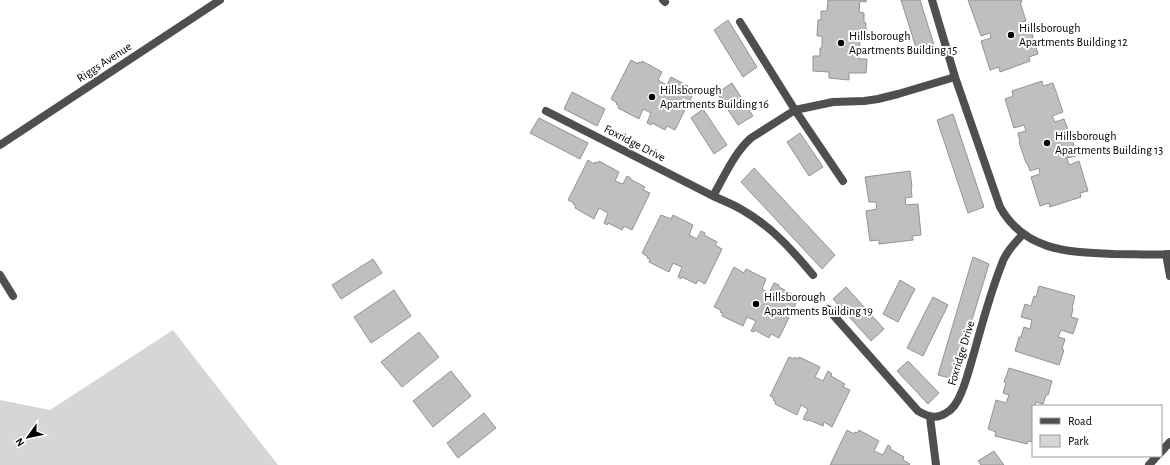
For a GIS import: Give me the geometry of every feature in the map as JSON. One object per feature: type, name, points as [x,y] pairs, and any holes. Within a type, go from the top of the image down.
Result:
[{"type":"street","name":"Riggs Avenue","points":[[0,145],[220,0]]},
{"type":"street","points":[[932,0],[955,77],[1000,207],[1012,224],[1023,234],[1040,243],[1062,250],[1080,252],[1168,254],[1170,276]]},
{"type":"street","points":[[740,22],[795,110],[843,181]]},
{"type":"street","points":[[713,196],[745,143],[795,110],[833,102],[878,99],[955,77]]},
{"type":"street","name":"Foxridge Drive","points":[[546,111],[745,211],[784,242],[813,275]]},
{"type":"street","name":"Foxridge Drive","points":[[930,417],[936,417],[947,413],[957,402],[962,392],[1000,266],[1006,254],[1023,234]]},
{"type":"street","points":[[0,275],[14,296]]},
{"type":"street","points":[[828,309],[918,411],[930,417],[936,465]]},
{"type":"street","points":[[1162,451],[1170,442]]},
{"type":"street","points":[[1149,465],[1156,457]]},
{"type":"green space","points":[[173,330],[278,465],[0,465],[0,400],[50,410]]},
{"type":"building","name":"Hillsborough Apartments Building 15","points":[[828,0],[866,0],[866,2],[860,1],[859,12],[864,13],[866,38],[860,38],[859,59],[867,59],[866,73],[849,73],[849,80],[829,78],[829,72],[813,71],[813,56],[820,56],[820,48],[822,48],[822,36],[817,36],[818,20],[821,20],[821,11],[827,11]]},
{"type":"building","points":[[901,0],[920,0],[934,45],[917,51]]},
{"type":"building","name":"Hillsborough Apartments Building 12","points":[[968,0],[1021,0],[1022,2],[1020,2],[1026,21],[1018,23],[1020,30],[1030,27],[1038,54],[1029,57],[1030,61],[1000,72],[999,67],[990,70],[981,41],[991,38],[990,33],[981,36]]},
{"type":"building","points":[[728,20],[757,67],[743,77],[714,30]]},
{"type":"building","name":"Hillsborough Apartments Building 16","points":[[631,60],[638,64],[638,62],[641,63],[642,61],[662,72],[658,80],[667,85],[671,77],[688,86],[685,91],[693,94],[675,130],[667,126],[665,130],[652,123],[651,125],[647,123],[651,113],[643,109],[639,119],[618,108],[619,106],[616,104],[617,103],[611,99]]},
{"type":"building","name":"Hillsborough Apartments Building 13","points":[[1042,81],[1043,86],[1053,83],[1063,112],[1052,116],[1055,122],[1064,119],[1074,145],[1076,156],[1067,158],[1069,165],[1079,161],[1088,191],[1080,193],[1081,197],[1050,207],[1049,203],[1040,206],[1031,177],[1040,174],[1039,168],[1030,171],[1026,163],[1019,142],[1018,133],[1026,131],[1024,125],[1014,128],[1005,99],[1013,96],[1012,91]]},
{"type":"building","points":[[732,83],[753,116],[738,125],[717,93]]},
{"type":"building","points":[[572,92],[605,109],[597,126],[564,109]]},
{"type":"building","points":[[703,109],[727,145],[714,154],[691,118]]},
{"type":"building","points":[[953,114],[984,207],[968,213],[937,120]]},
{"type":"building","points":[[539,118],[588,143],[580,159],[530,133]]},
{"type":"building","points":[[800,133],[823,167],[809,176],[787,142]]},
{"type":"building","points":[[588,160],[594,164],[595,162],[598,163],[599,161],[619,172],[615,181],[623,184],[627,176],[645,187],[643,190],[650,193],[632,230],[624,226],[622,230],[608,223],[607,225],[604,223],[608,213],[599,208],[594,219],[575,208],[576,206],[573,204],[574,203],[568,200]]},
{"type":"building","points":[[754,168],[835,255],[822,269],[741,182]]},
{"type":"building","points":[[910,171],[912,197],[905,198],[906,205],[918,204],[921,235],[912,236],[913,240],[879,244],[879,240],[870,241],[866,211],[877,209],[876,202],[869,202],[865,177]]},
{"type":"building","points":[[661,215],[671,219],[673,215],[693,225],[689,235],[697,239],[701,231],[705,233],[704,235],[717,242],[715,245],[722,249],[705,284],[698,280],[696,284],[682,277],[681,279],[678,277],[682,267],[673,263],[669,272],[649,262],[650,259],[642,253]]},
{"type":"building","points":[[973,257],[989,264],[954,379],[938,375]]},
{"type":"building","points":[[373,259],[382,273],[341,299],[332,285]]},
{"type":"building","name":"Hillsborough Apartments Building 19","points":[[734,267],[744,273],[746,269],[766,279],[762,289],[769,293],[774,283],[792,294],[790,298],[797,301],[779,338],[771,334],[769,338],[755,330],[754,332],[751,331],[756,321],[747,317],[743,326],[722,316],[723,313],[720,312],[721,310],[714,307]]},
{"type":"building","points":[[900,280],[915,289],[898,322],[883,314]]},
{"type":"building","points":[[1039,286],[1075,296],[1071,317],[1078,319],[1073,334],[1061,330],[1058,337],[1065,339],[1062,349],[1064,350],[1059,365],[1015,351],[1024,327],[1030,329],[1032,320],[1021,317],[1025,304],[1031,306],[1034,296],[1036,297]]},
{"type":"building","points":[[846,287],[884,329],[871,341],[833,299]]},
{"type":"building","points":[[394,290],[411,316],[371,343],[354,317]]},
{"type":"building","points":[[933,297],[948,305],[923,356],[907,348]]},
{"type":"building","points":[[419,332],[439,357],[402,387],[381,362]]},
{"type":"building","points":[[789,357],[794,359],[795,357],[798,359],[799,357],[820,367],[815,377],[823,381],[828,371],[832,374],[831,376],[845,384],[843,387],[850,390],[832,427],[824,422],[823,426],[803,419],[808,409],[801,405],[797,415],[775,404],[776,402],[773,400],[774,398],[770,396]]},
{"type":"building","points":[[908,361],[939,393],[928,404],[897,371]]},
{"type":"building","points":[[1009,368],[1052,381],[1048,395],[1046,395],[1043,404],[1036,402],[1035,405],[1032,405],[1032,442],[1028,441],[1027,444],[995,436],[996,432],[988,429],[996,400],[1006,403],[1009,395],[1003,393],[1006,383],[1004,382]]},
{"type":"building","points":[[451,371],[471,396],[433,427],[413,401]]},
{"type":"building","points":[[484,413],[496,428],[458,458],[447,443]]},
{"type":"building","points":[[847,430],[854,434],[859,430],[879,441],[874,451],[883,455],[888,445],[891,447],[890,449],[904,457],[903,460],[910,464],[830,465]]},
{"type":"building","points":[[994,451],[1004,465],[981,465],[978,461]]},
{"type":"place","name":"Hillsborough Apartments Building 12","points":[[1011,35]]},
{"type":"place","name":"Hillsborough Apartments Building 15","points":[[841,43]]},
{"type":"place","name":"Hillsborough Apartments Building 16","points":[[652,97]]},
{"type":"place","name":"Hillsborough Apartments Building 13","points":[[1047,143]]},
{"type":"place","name":"Hillsborough Apartments Building 19","points":[[756,304]]}]
